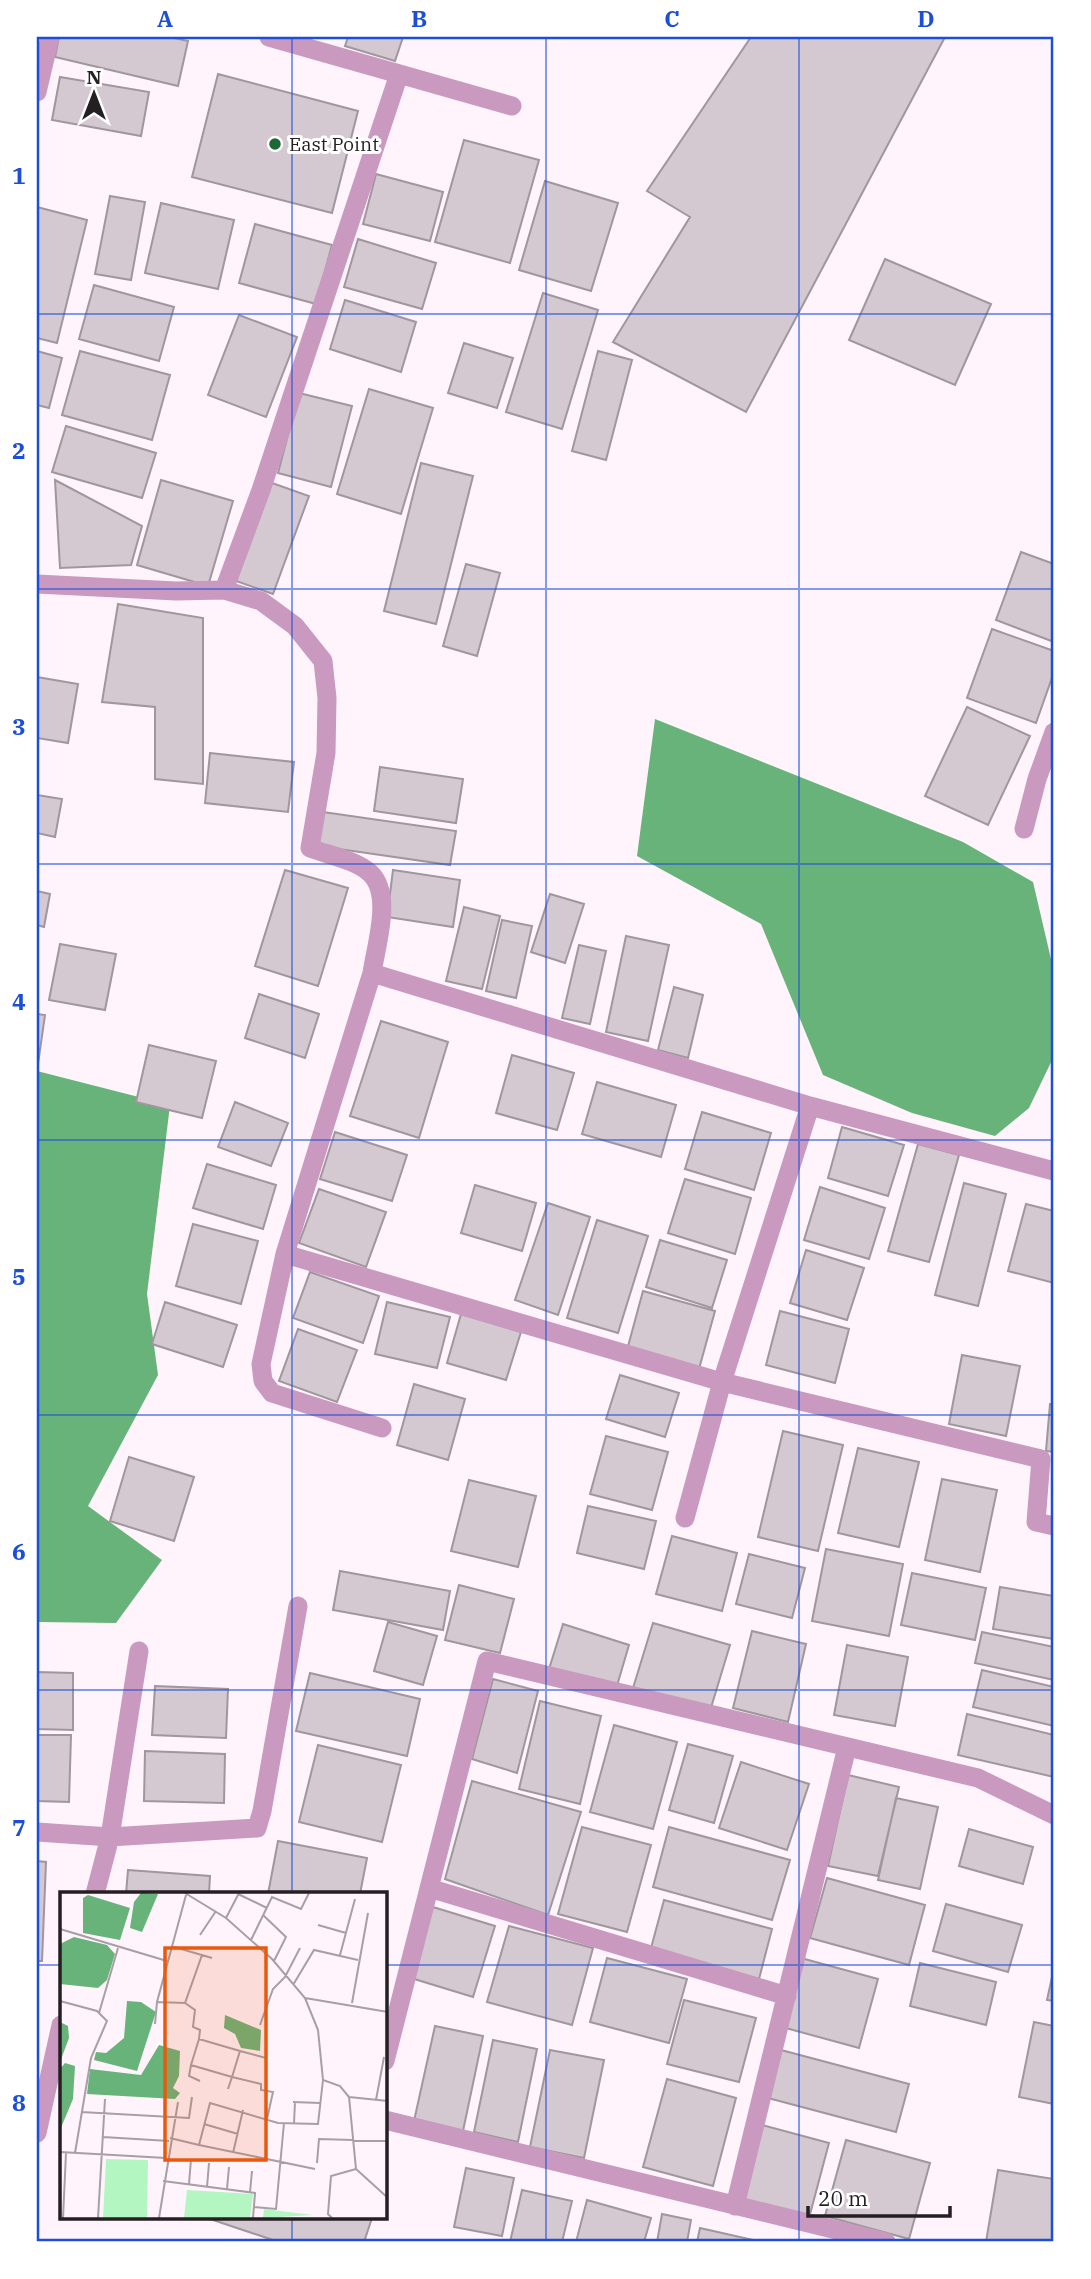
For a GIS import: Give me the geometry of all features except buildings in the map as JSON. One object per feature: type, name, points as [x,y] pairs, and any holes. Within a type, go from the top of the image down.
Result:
[{"type":"street","points":[[37,92],[50,37]]},
{"type":"street","points":[[269,37],[512,106]]},
{"type":"street","points":[[223,590],[261,490],[399,74]]},
{"type":"street","points":[[37,584],[176,591],[223,590],[261,601],[295,626],[323,661],[327,698],[326,753],[310,848],[369,872],[379,884],[382,908],[372,973],[285,1254],[261,1364],[263,1381],[272,1393],[382,1428]]},
{"type":"street","points":[[1024,829],[1037,779],[1054,732]]},
{"type":"street","points":[[372,973],[810,1106],[1054,1171]]},
{"type":"street","points":[[685,1518],[722,1382],[810,1106]]},
{"type":"street","points":[[285,1254],[722,1382],[1041,1459],[1036,1522],[1054,1526]]},
{"type":"street","points":[[37,1832],[110,1838],[257,1828],[298,1606]]},
{"type":"street","points":[[96,1892],[110,1838],[139,1651]]},
{"type":"street","points":[[387,2053],[487,1661],[978,1778],[1054,1815]]},
{"type":"street","points":[[735,2206],[847,1747]]},
{"type":"street","points":[[429,1888],[787,1996]]},
{"type":"street","points":[[37,2133],[43,2071],[60,2037]]},
{"type":"street","points":[[387,2120],[886,2242]]},
{"type":"shaded area","points":[[655,719],[963,842],[1033,882],[1054,972],[1054,1056],[1029,1108],[995,1136],[912,1113],[823,1075],[761,924],[637,856]]},
{"type":"shaded area","points":[[37,1071],[170,1105],[147,1294],[158,1375],[88,1506],[162,1560],[116,1623],[37,1622]]},
{"type":"place","name":"East Point","points":[[275,144]]}]
